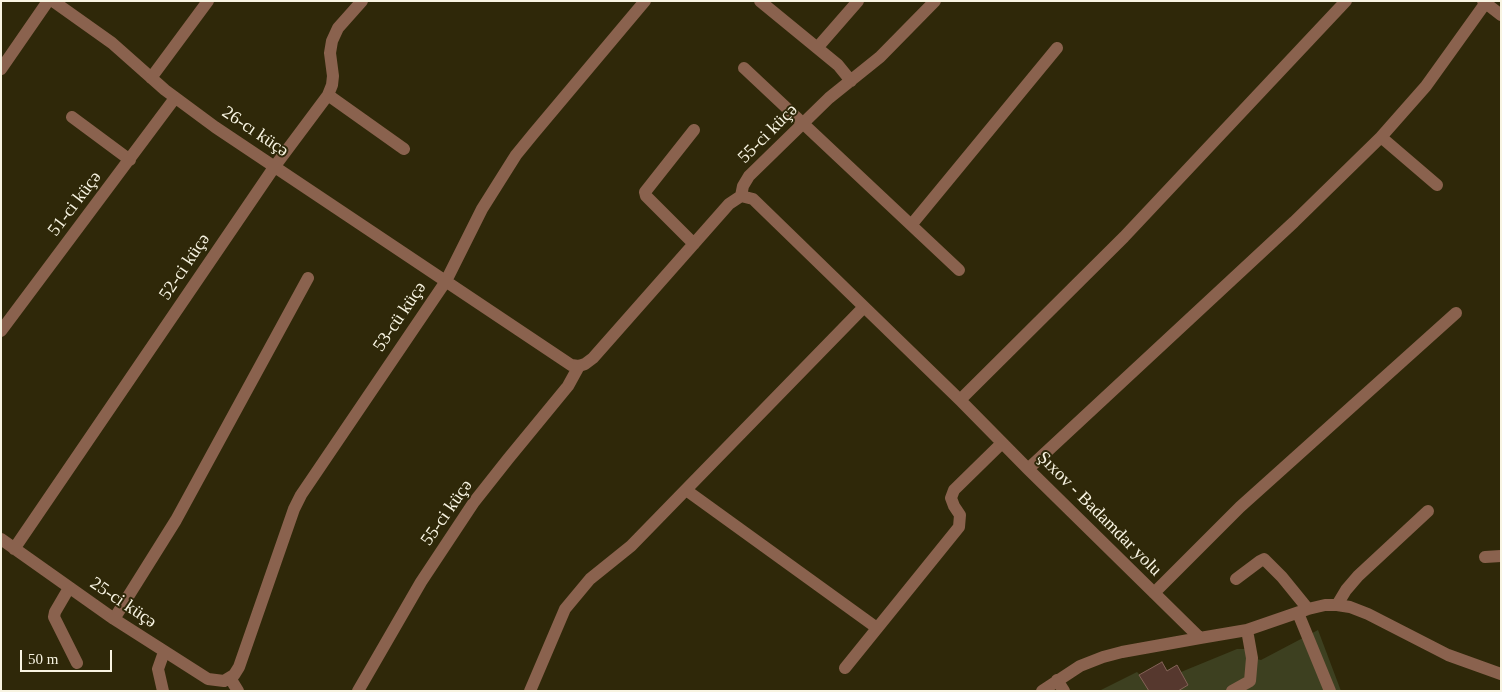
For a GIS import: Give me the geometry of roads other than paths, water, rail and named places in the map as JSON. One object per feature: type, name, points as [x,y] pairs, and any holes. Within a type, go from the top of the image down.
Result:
[{"type":"street","points":[[1,69],[48,1]]},
{"type":"street","name":"26-cı küçə","points":[[53,1],[112,43],[175,98],[215,127],[446,281]]},
{"type":"street","points":[[152,78],[208,1]]},
{"type":"street","name":"52-ci küçə","points":[[14,549],[275,166],[328,95],[332,86],[333,76],[330,53],[332,41],[338,28],[362,1]]},
{"type":"street","name":"53-cü küçə","points":[[230,678],[239,667],[301,495],[446,281],[482,209],[516,155],[645,1]]},
{"type":"street","points":[[760,1],[838,66],[851,81]]},
{"type":"street","points":[[817,48],[858,1]]},
{"type":"street","name":"55-ci küçə","points":[[358,691],[421,582],[474,502],[568,386],[579,366],[593,358],[730,204],[741,196],[743,186],[749,176],[803,122],[880,57],[935,1]]},
{"type":"street","points":[[960,400],[1124,236],[1346,1]]},
{"type":"street","points":[[1028,469],[1294,222],[1381,137],[1426,86],[1485,2],[1501,15]]},
{"type":"street","points":[[912,224],[1057,48]]},
{"type":"street","points":[[744,68],[959,270]]},
{"type":"street","points":[[328,95],[404,148]]},
{"type":"street","name":"51-ci küçə","points":[[1,331],[175,98]]},
{"type":"street","points":[[72,117],[130,160]]},
{"type":"street","points":[[694,130],[645,192],[646,196],[694,244]]},
{"type":"street","points":[[1381,137],[1437,185]]},
{"type":"street","name":"Şıxov - Badamdar yolu","points":[[741,196],[753,199],[960,400],[1200,638]]},
{"type":"street","points":[[114,619],[176,520],[308,278]]},
{"type":"street","points":[[446,281],[566,362],[579,366]]},
{"type":"street","points":[[530,691],[565,609],[590,579],[631,546],[864,307]]},
{"type":"street","points":[[1154,593],[1240,507],[1456,313]]},
{"type":"street","points":[[845,668],[959,527],[960,515],[951,498],[954,490],[1002,443]]},
{"type":"street","points":[[686,490],[877,628]]},
{"type":"street","points":[[1337,605],[1346,590],[1358,576],[1428,511]]},
{"type":"street","name":"25-ci küçə","points":[[1,539],[114,619],[208,679],[224,681],[230,678]]},
{"type":"street","points":[[1485,557],[1501,556]]},
{"type":"street","points":[[1236,579],[1264,559],[1282,577],[1303,611],[1330,691]]},
{"type":"street","points":[[70,588],[55,612],[54,617],[77,663]]},
{"type":"street","points":[[1042,691],[1061,686],[1080,666],[1103,657],[1247,630],[1325,605],[1350,607],[1368,614],[1448,656],[1501,674]]},
{"type":"street","points":[[1232,691],[1252,686],[1252,658],[1247,630]]},
{"type":"street","points":[[162,691],[158,669],[164,652]]},
{"type":"street","points":[[230,678],[238,691]]}]
